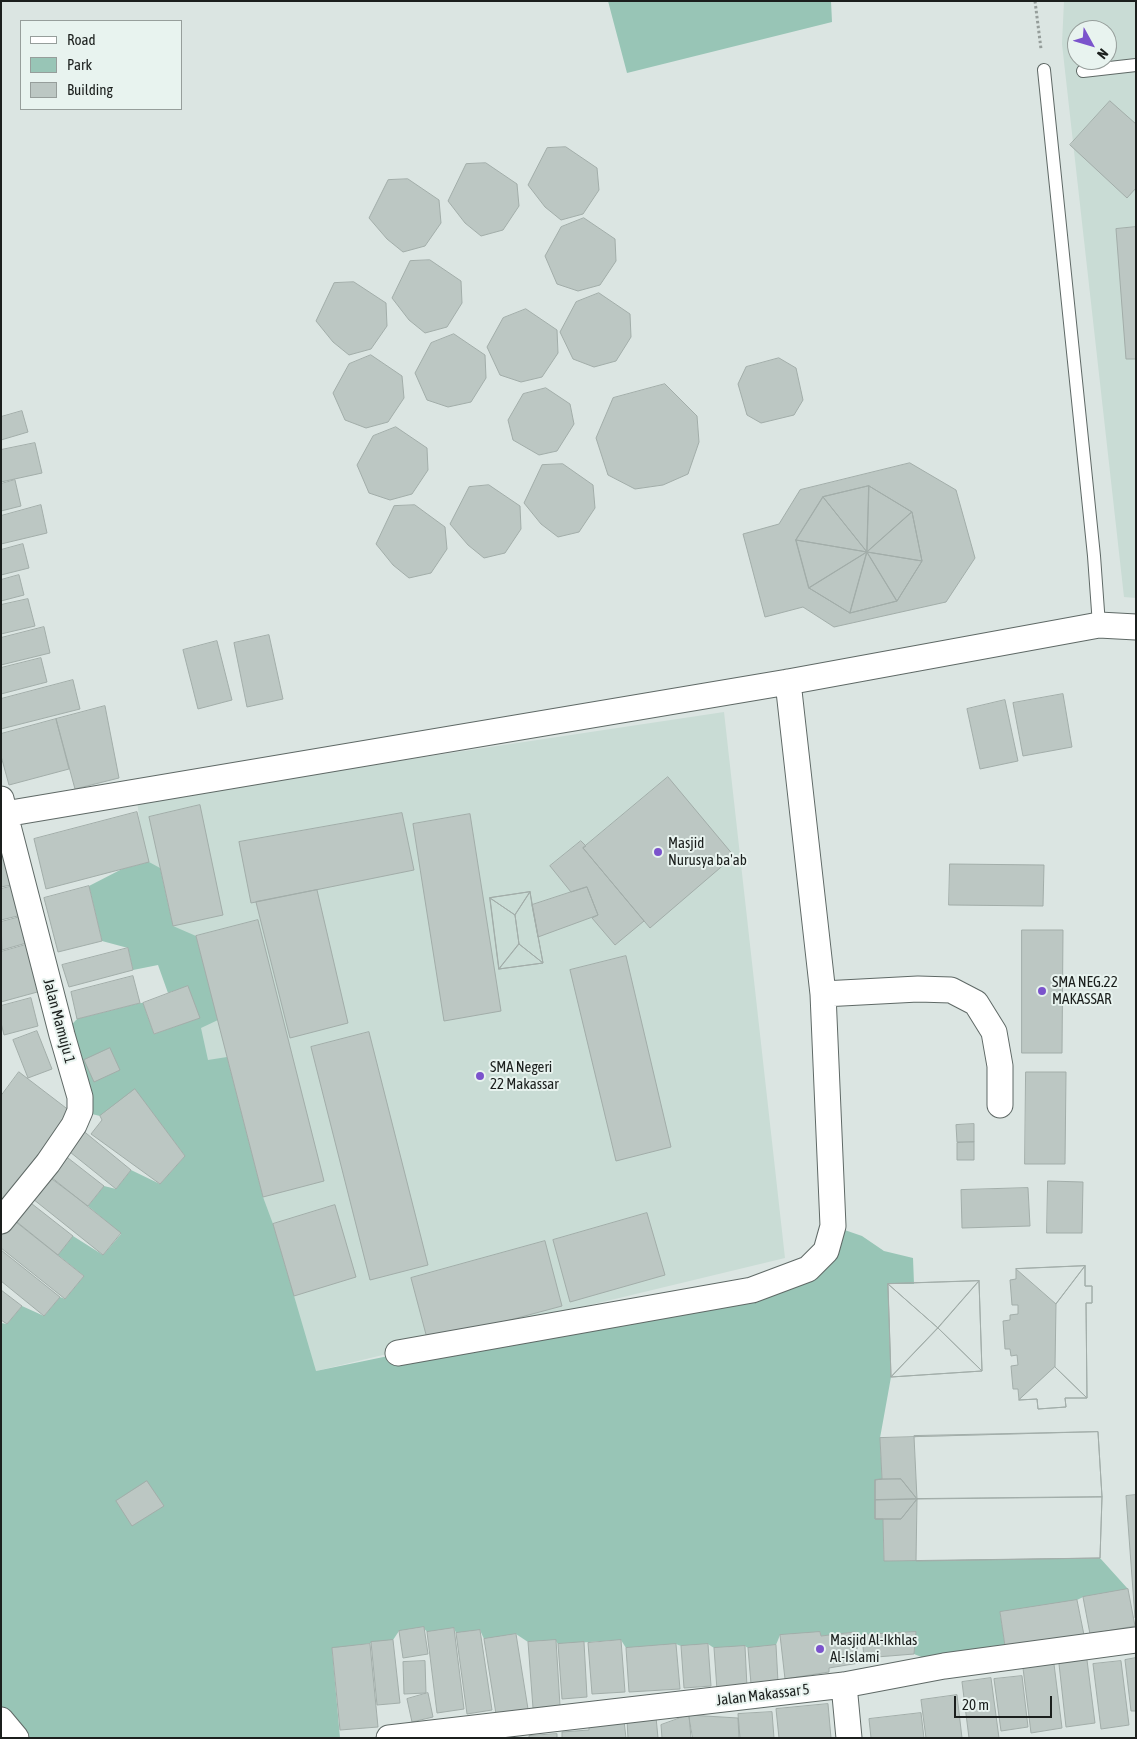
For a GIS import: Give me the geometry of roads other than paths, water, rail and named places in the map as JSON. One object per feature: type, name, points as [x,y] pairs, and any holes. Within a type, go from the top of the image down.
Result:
[{"type":"street","points":[[3,806],[788,682],[1099,624],[1136,627]]},
{"type":"street","points":[[398,1353],[752,1290],[808,1269],[826,1251],[833,1226],[823,994],[788,682]]},
{"type":"street","name":"Jalan Mamuju 1","points":[[1,1221],[48,1163],[74,1125],[80,1111],[80,1098],[3,806]]},
{"type":"street","points":[[823,994],[918,989],[951,990],[976,1003],[994,1032],[1000,1066],[1000,1105]]},
{"type":"street","name":"Jalan Makassar 5","points":[[389,1738],[844,1685],[944,1666],[1136,1640]]},
{"type":"street","points":[[844,1685],[849,1738]]},
{"type":"street","points":[[1,1720],[16,1738]]},
{"type":"lane","points":[[1083,71],[1136,65]]},
{"type":"lane","points":[[1044,70],[1094,556],[1099,624]]},
{"type":"place","name":"Masjid Nurusya ba'ab","points":[[658,852]]},
{"type":"place","name":"SMA NEG.22 MAKASSAR","points":[[1042,991]]},
{"type":"place","name":"SMA Negeri 22 Makassar","points":[[480,1076]]},
{"type":"place","name":"Masjid Al-Ikhlas Al-Islami","points":[[820,1649]]}]
